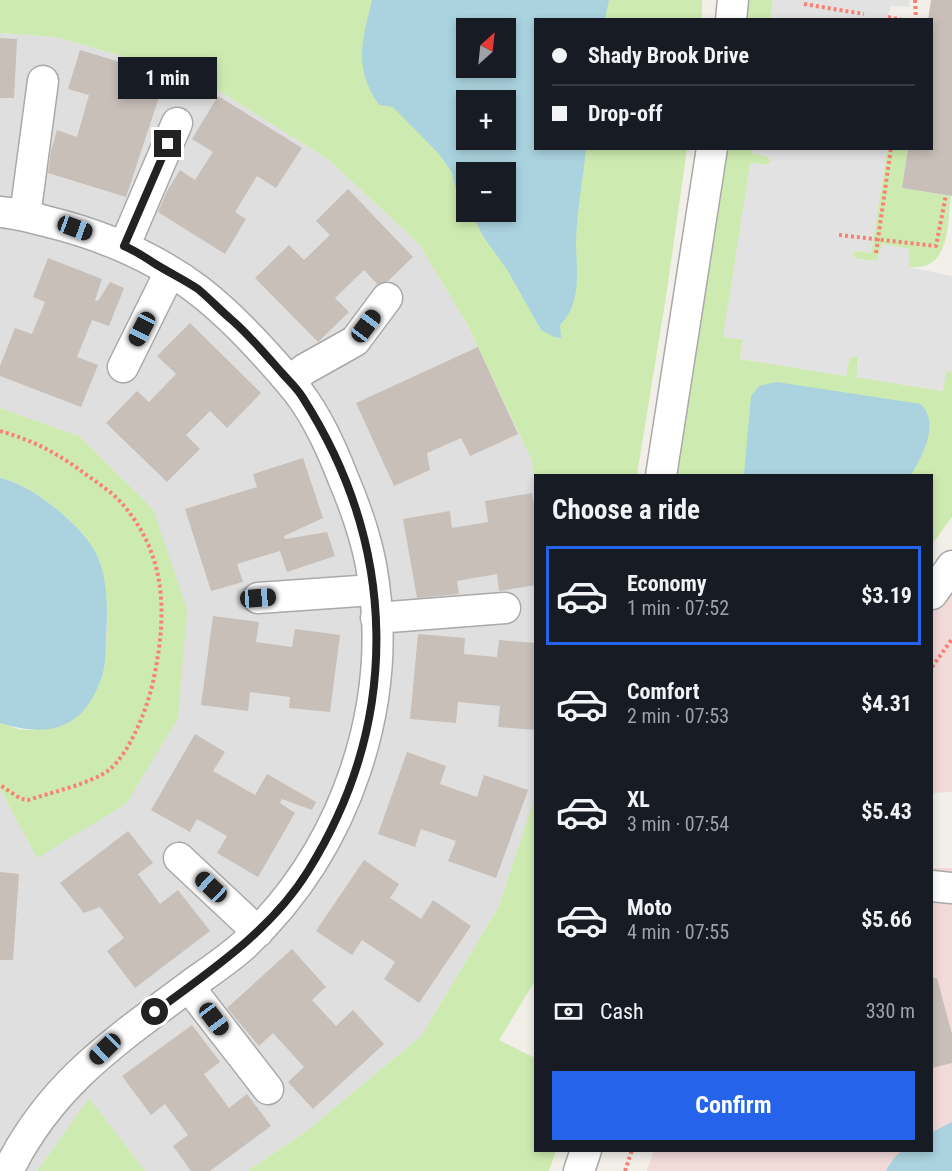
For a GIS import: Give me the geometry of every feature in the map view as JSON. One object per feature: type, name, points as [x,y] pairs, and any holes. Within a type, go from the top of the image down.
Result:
[{"type":"street","points":[[730,18],[733,0]]},
{"type":"street","points":[[0,1167],[8,1171],[32,1130],[62,1090],[105,1049],[242,947],[289,897],[308,872],[342,808],[370,718],[375,676],[371,566],[360,518],[332,450],[303,397],[254,340],[198,289],[124,246],[75,228],[7,215],[43,81]]},
{"type":"street","points":[[124,246],[177,123]]},
{"type":"street","points":[[661,474],[711,150]]},
{"type":"street","points":[[123,367],[170,273]]},
{"type":"street","points":[[289,381],[305,369],[355,341],[387,298]]},
{"type":"street","points":[[933,593],[952,567]]},
{"type":"street","points":[[258,598],[505,608]]},
{"type":"street","points":[[179,858],[258,932]]},
{"type":"street","points":[[933,886],[952,888]]},
{"type":"street","points":[[189,987],[268,1089]]},
{"type":"street","points":[[579,1171],[585,1152]]},
{"type":"path","points":[[915,0],[916,18]]},
{"type":"path","points":[[804,4],[864,14]]},
{"type":"path","points":[[888,17],[893,18]]},
{"type":"path","points":[[876,253],[891,150]]},
{"type":"path","points":[[839,235],[936,246],[946,195]]},
{"type":"path","points":[[0,431],[38,443],[116,497],[145,537],[159,575],[162,608],[159,647],[151,692],[130,741],[119,758],[108,770],[88,780],[28,800],[21,799],[0,785]]},
{"type":"path","points":[[933,666],[952,639]]},
{"type":"path","points":[[626,1171],[631,1152]]},
{"type":"shaded area","points":[[773,0],[910,0],[909,7],[891,6],[887,18],[771,18]]},
{"type":"shaded area","points":[[0,33],[56,37],[200,79],[329,160],[419,244],[467,324],[532,461],[534,474],[534,803],[499,906],[421,1036],[304,1133],[247,1171],[145,1171],[89,1099],[37,1171],[0,1171],[0,789],[37,857],[79,436],[0,408]]},
{"type":"shaded area","points":[[753,150],[887,150],[871,253],[855,250],[853,256],[856,259],[877,261],[882,244],[910,249],[909,267],[952,276],[952,371],[946,372],[943,391],[856,377],[859,362],[858,357],[854,356],[849,359],[846,376],[740,359],[743,340],[723,337],[750,163],[766,165],[771,162],[768,157],[752,153]]},
{"type":"shaded area","points":[[952,567],[952,792],[933,793],[933,593]]},
{"type":"shaded area","points":[[933,868],[952,868],[952,1171],[647,1171],[654,1152],[933,1152]]},
{"type":"green space","points":[[0,0],[702,0],[702,18],[534,18],[534,150],[687,150],[637,474],[534,474],[534,479],[532,461],[467,324],[419,244],[329,160],[200,79],[56,37],[0,33]]},
{"type":"green space","points":[[748,0],[773,0],[771,18],[745,18]]},
{"type":"green space","points":[[723,150],[753,150],[752,153],[768,157],[771,162],[766,165],[750,163],[743,340],[740,359],[846,376],[849,359],[854,355],[858,357],[857,377],[942,391],[946,371],[952,371],[952,517],[933,543],[933,474],[673,474]]},
{"type":"green space","points":[[887,150],[908,150],[902,188],[951,196],[944,244],[940,254],[933,262],[923,266],[909,267],[909,249],[882,244],[877,261],[856,259],[853,256],[855,250],[871,253]]},
{"type":"green space","points":[[0,408],[79,436],[153,509],[187,610],[178,718],[126,804],[37,858],[0,789],[0,723],[30,730],[67,723],[82,712],[95,693],[103,673],[107,648],[106,600],[99,560],[83,535],[42,498],[13,482],[0,478]]},
{"type":"green space","points":[[534,800],[534,983],[499,1040],[534,1058],[534,1152],[556,1152],[549,1171],[247,1171],[304,1133],[421,1036],[499,906]]},
{"type":"green space","points":[[89,1098],[145,1171],[37,1171]]},
{"type":"water","points":[[372,0],[609,0],[605,18],[534,18],[534,150],[586,150],[576,241],[577,285],[572,306],[560,325],[561,338],[541,330],[508,271],[476,222],[516,222],[516,162],[456,162],[456,190],[452,172],[439,154],[393,107],[379,105],[366,78],[362,54]]},
{"type":"water","points":[[776,382],[921,404],[927,412],[929,421],[928,440],[912,474],[744,474],[751,396],[759,386]]},
{"type":"water","points":[[0,478],[13,482],[42,498],[71,522],[93,548],[104,577],[107,614],[103,673],[96,692],[77,717],[65,725],[51,729],[19,728],[0,723]]},
{"type":"water","points":[[952,1122],[952,1171],[886,1171],[902,1152],[933,1152],[933,1132]]},
{"type":"building","points":[[931,0],[952,0],[952,196],[902,188],[908,150],[933,150],[933,18],[928,18]]},
{"type":"building","points":[[0,38],[17,39],[14,98],[0,98]]},
{"type":"building","points":[[80,50],[166,76],[126,197],[48,173],[57,130],[77,137],[89,95],[68,89]]},
{"type":"building","points":[[218,96],[302,148],[276,188],[257,176],[235,212],[246,219],[225,254],[158,212],[180,170],[195,180],[213,152],[192,139]]},
{"type":"building","points":[[348,189],[413,257],[388,281],[377,284],[364,270],[335,298],[349,312],[318,342],[255,278],[289,245],[304,260],[330,235],[316,221]]},
{"type":"building","points":[[48,258],[102,279],[95,300],[98,301],[110,282],[124,288],[109,326],[92,320],[77,357],[98,365],[81,407],[0,376],[0,366],[15,328],[32,334],[45,302],[33,297]]},
{"type":"building","points":[[190,323],[261,393],[227,428],[210,411],[186,435],[200,449],[167,482],[106,423],[137,391],[149,402],[176,374],[157,356]]},
{"type":"building","points":[[478,347],[518,434],[470,456],[461,438],[427,453],[430,470],[394,486],[356,403]]},
{"type":"building","points":[[303,458],[323,518],[284,536],[285,539],[327,532],[335,556],[287,572],[280,551],[237,564],[243,582],[211,591],[185,509],[257,487],[253,474]]},
{"type":"building","points":[[532,493],[534,585],[499,591],[497,574],[457,581],[459,594],[417,598],[403,519],[450,511],[452,528],[488,522],[485,501]]},
{"type":"building","points":[[213,616],[259,622],[256,642],[292,647],[295,629],[340,635],[330,712],[289,708],[290,697],[250,692],[248,711],[201,705]]},
{"type":"building","points":[[418,634],[465,638],[464,654],[497,657],[499,640],[534,643],[534,730],[498,727],[500,706],[458,702],[456,723],[410,719]]},
{"type":"building","points":[[195,734],[225,752],[213,771],[255,795],[267,774],[316,802],[312,810],[282,799],[280,803],[295,813],[258,877],[217,853],[227,836],[197,819],[190,832],[151,810]]},
{"type":"building","points":[[407,752],[446,766],[440,784],[477,797],[484,775],[528,790],[496,878],[448,861],[456,841],[421,829],[415,847],[378,834]]},
{"type":"building","points":[[128,831],[153,863],[138,874],[160,904],[178,890],[210,931],[135,988],[107,951],[124,938],[100,907],[84,913],[60,883]]},
{"type":"building","points":[[364,860],[399,884],[390,898],[421,919],[433,900],[471,926],[419,1003],[384,979],[395,962],[362,940],[352,955],[316,931]]},
{"type":"building","points":[[0,872],[19,874],[13,960],[0,960]]},
{"type":"building","points":[[292,949],[326,987],[312,1000],[336,1026],[353,1010],[384,1044],[313,1109],[288,1082],[304,1067],[273,1033],[259,1046],[227,1008]]},
{"type":"building","points":[[933,978],[937,978],[952,1034],[952,1063],[933,1068]]},
{"type":"building","points":[[192,1025],[220,1062],[204,1074],[229,1108],[247,1094],[271,1126],[210,1171],[191,1171],[173,1146],[188,1135],[165,1104],[151,1115],[122,1076]]},
{"type":"route","points":[[155,1012],[242,947],[264,926],[308,872],[342,808],[370,718],[377,629],[371,566],[360,518],[332,450],[303,397],[254,340],[198,289],[124,246],[168,144]]}]
